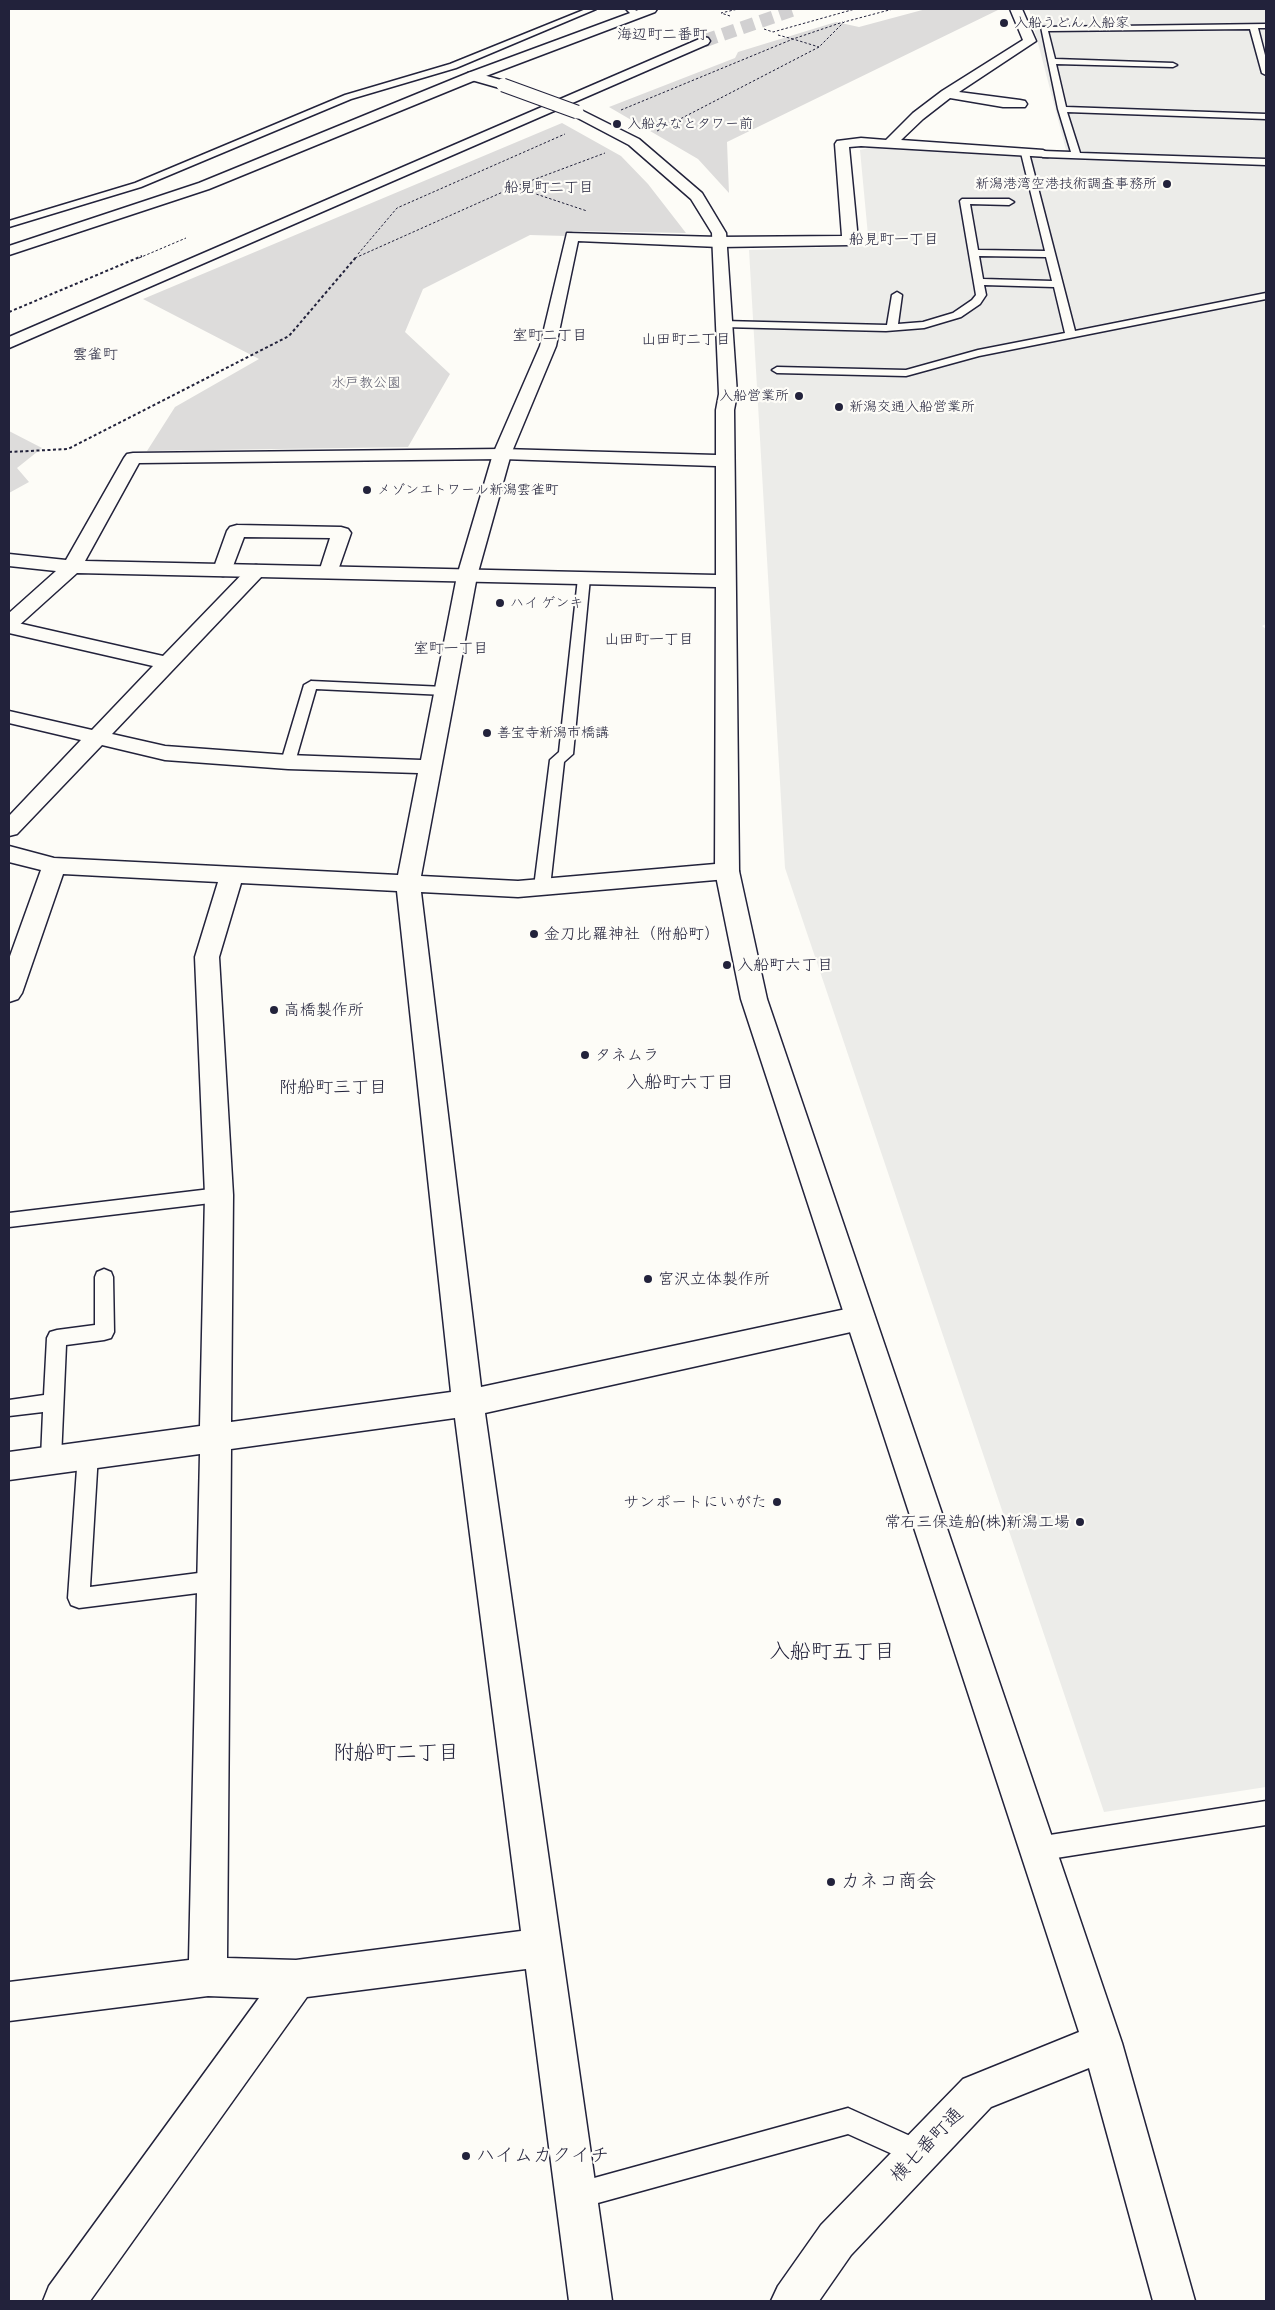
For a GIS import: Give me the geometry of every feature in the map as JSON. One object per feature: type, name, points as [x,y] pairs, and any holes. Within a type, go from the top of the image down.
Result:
[{"type":"street","points":[[9,251],[204,186],[633,11],[652,9]]},
{"type":"street","points":[[888,144],[918,116],[947,94],[1030,41],[1016,9]]},
{"type":"street","points":[[189,249],[570,88],[686,36]]},
{"type":"street","points":[[9,343],[704,42]]},
{"type":"street","points":[[473,76],[577,112],[634,142],[697,196],[719,233],[728,394],[725,461],[727,871],[754,999],[1102,2044],[1174,2301]]},
{"type":"street","points":[[947,94],[1020,104]]},
{"type":"street","points":[[591,2301],[468,1403],[408,884],[467,576],[502,454],[548,346],[572,236],[720,242],[850,240],[842,144],[888,144],[1043,154]]},
{"type":"street","points":[[9,626],[72,567],[133,458],[502,454],[725,461]]},
{"type":"street","points":[[223,570],[238,531],[341,533],[329,572]]},
{"type":"street","points":[[9,560],[72,567],[726,580]]},
{"type":"street","points":[[9,830],[256,571]]},
{"type":"street","points":[[9,626],[169,664]]},
{"type":"street","points":[[9,716],[165,753],[288,762],[430,767]]},
{"type":"street","points":[[9,854],[54,866],[518,889],[727,871]]},
{"type":"street","points":[[9,992],[54,866]]},
{"type":"street","points":[[208,1977],[218,1195],[207,957],[232,875]]},
{"type":"street","points":[[9,1466],[468,1403],[860,1318]]},
{"type":"street","points":[[9,2002],[208,1977],[296,1979],[542,1948]]},
{"type":"street","points":[[64,2301],[296,1979]]},
{"type":"street","name":"横七番町通","points":[[794,2301],[836,2240],[977,2093],[1102,2044]]},
{"type":"lane","points":[[9,224],[138,185],[341,100],[453,66],[592,9]]},
{"type":"lane","points":[[1253,26],[1266,73]]},
{"type":"lane","points":[[1076,155],[1062,109],[1044,29],[1266,26]]},
{"type":"lane","points":[[1052,61],[1173,65]]},
{"type":"lane","points":[[1062,109],[1266,116]]},
{"type":"lane","points":[[1025,153],[1071,335]]},
{"type":"lane","points":[[1043,154],[1266,162]]},
{"type":"lane","points":[[723,324],[892,328],[924,325],[958,315],[976,302],[981,295],[965,201],[1009,202]]},
{"type":"lane","points":[[975,253],[1051,254]]},
{"type":"lane","points":[[980,282],[1058,284]]},
{"type":"lane","points":[[892,328],[897,295]]},
{"type":"lane","points":[[777,370],[906,373],[978,353],[1266,296]]},
{"type":"lane","points":[[542,887],[557,760],[566,754],[584,578]]},
{"type":"lane","points":[[288,762],[311,685],[445,690]]},
{"type":"lane","points":[[9,1220],[218,1195]]},
{"type":"lane","points":[[51,1459],[56,1338],[104,1332],[104,1277]]},
{"type":"lane","points":[[9,1408],[54,1402]]},
{"type":"lane","points":[[88,1454],[79,1598],[214,1582]]},
{"type":"lane","points":[[1036,1849],[1266,1813]]},
{"type":"lane","points":[[576,2196],[848,2121],[919,2153]]},
{"type":"path","points":[[730,16],[721,13],[738,9]]},
{"type":"path","points":[[764,29],[773,32],[855,9]]},
{"type":"path","points":[[778,36],[793,39],[844,22],[893,9]]},
{"type":"path","points":[[9,452],[68,449],[289,336],[356,257],[514,187],[634,142],[819,47],[844,22]]},
{"type":"path","points":[[514,187],[587,210]]},
{"type":"shaded area","points":[[1029,9],[1266,9],[1266,624],[1262,626],[1266,629],[1266,1787],[1104,1812],[785,868],[749,250],[869,246],[860,150],[873,147],[1044,157],[1043,150],[1066,150]]},
{"type":"green space","points":[[926,9],[1000,9],[727,142],[729,193],[698,159],[609,107],[735,58],[738,52],[836,22],[859,27]]},
{"type":"green space","name":"水戸教公園","points":[[562,123],[621,156],[648,184],[686,233],[573,231],[566,236],[530,235],[423,289],[405,332],[450,374],[408,447],[147,451],[175,407],[259,359],[143,299]]},
{"type":"green space","points":[[9,431],[42,448],[17,468],[29,482],[9,493]]},
{"type":"tunnel","points":[[704,41],[796,9]]},
{"type":"place","name":"入船うどん 入船家","points":[[1004,23]]},
{"type":"place","name":"入船みなとタワー前","points":[[617,124]]},
{"type":"place","name":"新潟港湾空港技術調査事務所","points":[[1167,184]]},
{"type":"place","name":"入船営業所","points":[[799,396]]},
{"type":"place","name":"新潟交通入船営業所","points":[[839,407]]},
{"type":"place","name":"メゾンエトワール新潟雲雀町","points":[[367,490]]},
{"type":"place","name":"ハイ ゲンキ","points":[[500,603]]},
{"type":"place","name":"善宝寺新潟市橋講","points":[[487,733]]},
{"type":"place","name":"金刀比羅神社（附船町）","points":[[534,934]]},
{"type":"place","name":"入船町六丁目","points":[[727,965]]},
{"type":"place","name":"高橋製作所","points":[[274,1010]]},
{"type":"place","name":"タネムラ","points":[[585,1055]]},
{"type":"place","name":"宮沢立体製作所","points":[[648,1279]]},
{"type":"place","name":"サンポートにいがた","points":[[777,1502]]},
{"type":"place","name":"常石三保造船(株)新潟工場","points":[[1080,1522]]},
{"type":"place","name":"カネコ商会","points":[[831,1882]]},
{"type":"place","name":"ハイムカクイチ","points":[[466,2156]]},
{"type":"district","name":"海辺町二番町","points":[[662,35]]},
{"type":"district","name":"船見町二丁目","points":[[549,188]]},
{"type":"district","name":"船見町一丁目","points":[[894,240]]},
{"type":"district","name":"室町二丁目","points":[[550,336]]},
{"type":"district","name":"山田町二丁目","points":[[686,340]]},
{"type":"district","name":"雲雀町","points":[[95,355]]},
{"type":"district","name":"山田町一丁目","points":[[649,640]]},
{"type":"district","name":"室町一丁目","points":[[451,649]]},
{"type":"district","name":"入船町六丁目","points":[[680,1083]]},
{"type":"district","name":"附船町三丁目","points":[[333,1088]]},
{"type":"district","name":"入船町五丁目","points":[[832,1652]]},
{"type":"district","name":"附船町二丁目","points":[[396,1753]]}]
